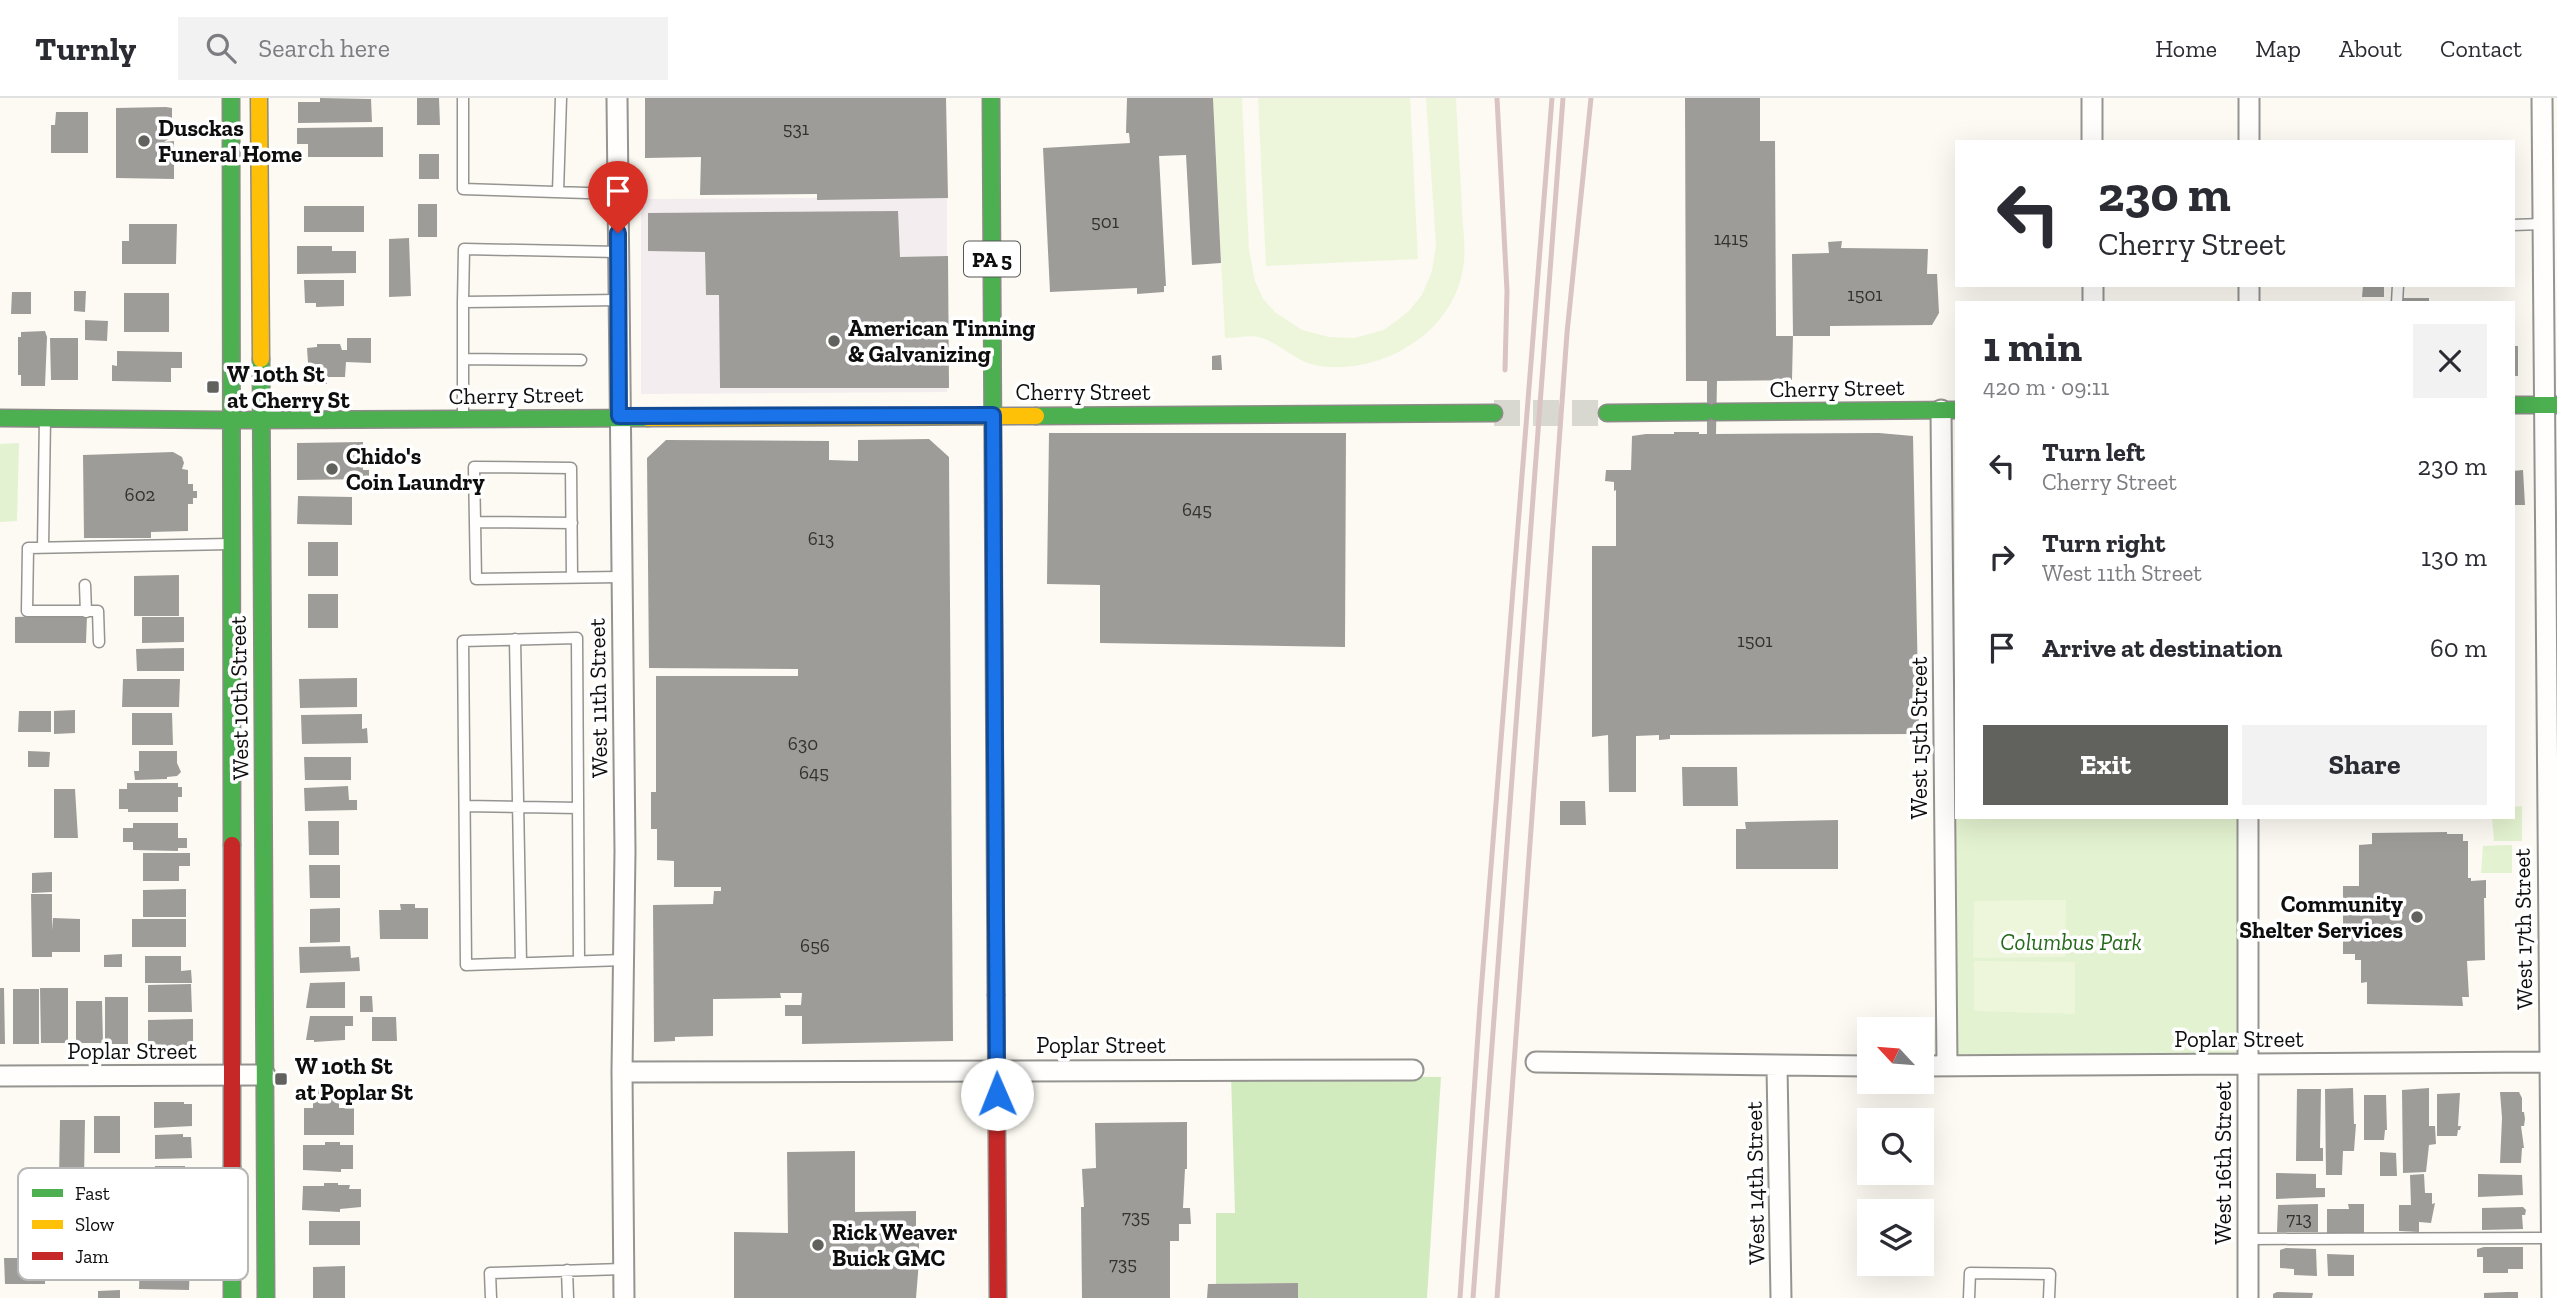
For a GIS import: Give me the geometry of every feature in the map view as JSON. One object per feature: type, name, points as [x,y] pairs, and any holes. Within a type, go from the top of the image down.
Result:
[{"type":"street","name":"West 10th Street","points":[[230,98],[233,1168]]},
{"type":"street","name":"West 10th Street","points":[[260,98],[266,1298]]},
{"type":"street","name":"West 11th Street","points":[[617,98],[625,851],[622,1072],[624,1298]]},
{"type":"street","name":"PA 5","points":[[991,98],[998,1298]]},
{"type":"street","points":[[2092,98],[2092,140]]},
{"type":"street","points":[[2249,98],[2249,140]]},
{"type":"street","name":"West 17th Street","points":[[2542,98],[2542,225],[2550,405],[2554,1238],[2552,1298]]},
{"type":"street","points":[[2515,405],[2550,405]]},
{"type":"street","name":"Cherry Street","points":[[1607,413],[1949,410]]},
{"type":"street","name":"West 15th Street","points":[[1947,1066],[1949,410]]},
{"type":"street","name":"Cherry Street","points":[[0,418],[231,420],[1494,413]]},
{"type":"street","points":[[232,745],[262,746]]},
{"type":"street","name":"West 16th Street","points":[[2248,819],[2248,1298]]},
{"type":"street","points":[[1536,1062],[1857,1066]]},
{"type":"street","name":"Poplar Street","points":[[1934,1066],[2553,1062]]},
{"type":"street","name":"West 14th Street","points":[[1777,1067],[1781,1298]]},
{"type":"street","name":"Poplar Street","points":[[622,1072],[1413,1070]]},
{"type":"street","name":"Poplar Street","points":[[0,1076],[265,1075]]},
{"type":"street","name":"West 10th Street","points":[[232,1280],[232,1298]]},
{"type":"lane","points":[[463,98],[463,189],[618,194]]},
{"type":"lane","points":[[558,192],[562,98]]},
{"type":"lane","points":[[2515,225],[2542,225]]},
{"type":"lane","points":[[463,418],[464,249],[618,252]]},
{"type":"lane","points":[[463,302],[618,300]]},
{"type":"lane","points":[[463,359],[581,359]]},
{"type":"lane","points":[[43,547],[45,418]]},
{"type":"lane","points":[[572,577],[571,468],[474,467],[476,579],[621,577]]},
{"type":"lane","points":[[475,522],[572,523]]},
{"type":"lane","points":[[99,642],[98,611],[27,611],[28,548],[231,544]]},
{"type":"lane","points":[[85,585],[86,612]]},
{"type":"lane","points":[[579,961],[577,638],[463,641],[466,965],[624,960]]},
{"type":"lane","points":[[515,639],[521,963]]},
{"type":"lane","points":[[465,806],[578,808]]},
{"type":"lane","points":[[2248,1239],[2554,1238]]},
{"type":"lane","points":[[491,1298],[490,1273],[623,1269]]},
{"type":"lane","points":[[567,1270],[568,1298]]},
{"type":"lane","points":[[1969,1298],[1970,1273],[1983,1273],[2050,1274],[2049,1298]]},
{"type":"shaded area","name":"American Tinning & Galvanizing","points":[[947,197],[947,392],[641,394],[641,199]]},
{"type":"green space","points":[[1213,98],[1242,98],[1249,250],[1255,281],[1263,299],[1276,313],[1302,330],[1329,337],[1354,338],[1384,330],[1408,312],[1422,295],[1432,271],[1436,245],[1426,98],[1456,98],[1463,266],[1455,295],[1430,330],[1412,344],[1373,362],[1330,367],[1309,363],[1258,337],[1225,338]]},
{"type":"green space","points":[[1258,98],[1410,98],[1418,259],[1266,266]]},
{"type":"green space","points":[[19,443],[17,521],[0,522],[0,444]]},
{"type":"green space","name":"Columbus Park","points":[[1944,748],[1955,748],[1955,819],[2248,819],[2247,1064],[1947,1066]]},
{"type":"green space","points":[[2522,806],[2522,841],[2494,841],[2492,819],[2515,819],[2515,807]]},
{"type":"green space","points":[[2512,845],[2512,873],[2481,873],[2483,846]]},
{"type":"green space","points":[[2066,900],[2065,957],[1973,958],[1974,901]]},
{"type":"green space","points":[[1974,961],[2075,962],[2075,1014],[1974,1011]]},
{"type":"green space","points":[[1231,1075],[1441,1077],[1427,1298],[1298,1298],[1297,1283],[1216,1284],[1216,1213],[1235,1213]]},
{"type":"building","points":[[320,98],[371,99],[372,122],[298,123],[298,102],[320,102]]},
{"type":"building","points":[[417,98],[439,98],[440,125],[417,125]]},
{"type":"building","points":[[645,98],[946,98],[948,198],[817,200],[817,194],[700,195],[701,157],[645,158]]},
{"type":"building","points":[[1127,98],[1213,98],[1221,263],[1192,265],[1186,155],[1159,156],[1166,286],[1164,292],[1137,294],[1137,288],[1050,292],[1043,148],[1130,143],[1129,133],[1126,133]]},
{"type":"building","points":[[1685,98],[1760,98],[1760,141],[1775,141],[1776,336],[1793,336],[1792,380],[1717,381],[1716,434],[1879,433],[1913,436],[1919,734],[1670,735],[1670,739],[1659,740],[1659,735],[1636,736],[1636,792],[1609,792],[1608,735],[1592,737],[1592,546],[1616,546],[1616,490],[1614,491],[1614,482],[1605,481],[1606,470],[1631,470],[1632,436],[1674,432],[1707,434],[1707,381],[1686,381]]},
{"type":"building","points":[[116,108],[172,108],[172,131],[170,138],[164,142],[174,141],[174,179],[116,178]]},
{"type":"building","points":[[56,112],[88,112],[88,153],[51,153],[51,125],[55,125]]},
{"type":"building","points":[[383,127],[383,157],[308,157],[308,144],[297,144],[297,128]]},
{"type":"building","points":[[419,154],[439,154],[439,179],[419,179]]},
{"type":"building","points":[[418,204],[437,204],[437,237],[418,237]]},
{"type":"building","points":[[304,206],[364,206],[364,232],[304,232]]},
{"type":"building","name":"American Tinning & Galvanizing","points":[[898,211],[900,257],[948,256],[949,388],[720,388],[719,295],[706,295],[705,252],[648,251],[648,213]]},
{"type":"building","points":[[129,224],[177,224],[176,264],[122,264],[122,241],[129,241]]},
{"type":"building","points":[[409,238],[411,296],[389,297],[389,239]]},
{"type":"building","points":[[1842,241],[1841,248],[1928,249],[1927,274],[1937,274],[1939,313],[1932,325],[1830,326],[1830,336],[1793,336],[1792,254],[1829,253],[1828,242]]},
{"type":"building","points":[[297,246],[332,246],[332,251],[356,251],[356,273],[297,274]]},
{"type":"building","points":[[304,280],[344,280],[344,306],[316,307],[316,303],[305,303]]},
{"type":"building","points":[[2363,287],[2384,287],[2384,297],[2362,297]]},
{"type":"building","points":[[74,291],[86,291],[85,312],[74,311]]},
{"type":"building","points":[[12,292],[31,292],[31,314],[11,314]]},
{"type":"building","points":[[124,293],[169,293],[169,332],[124,332]]},
{"type":"building","points":[[2400,298],[2429,298],[2429,301],[2400,301]]},
{"type":"building","points":[[85,320],[108,321],[107,341],[85,340]]},
{"type":"building","points":[[45,331],[45,386],[21,386],[21,375],[18,375],[18,337],[21,337],[21,332]]},
{"type":"building","points":[[50,338],[78,338],[78,380],[51,380]]},
{"type":"building","points":[[347,338],[371,338],[371,363],[346,362],[345,377],[327,377],[327,384],[316,384],[309,378],[307,348],[317,347],[317,344],[340,344],[342,350],[347,350]]},
{"type":"building","points":[[2515,346],[2518,346],[2518,376],[2515,376]]},
{"type":"building","points":[[117,351],[182,352],[182,368],[171,368],[171,382],[112,381],[112,365],[117,366]]},
{"type":"building","points":[[1221,355],[1222,370],[1212,370],[1212,356]]},
{"type":"building","points":[[1049,433],[1346,433],[1345,647],[1100,643],[1100,585],[1047,584]]},
{"type":"building","points":[[929,439],[949,457],[953,1041],[802,1044],[802,1016],[785,1016],[785,1005],[801,1005],[802,993],[780,993],[781,998],[713,999],[713,1036],[675,1037],[675,1041],[654,1042],[653,905],[713,904],[714,891],[721,891],[721,887],[674,887],[674,861],[657,860],[657,829],[651,829],[651,792],[656,792],[656,676],[798,676],[798,669],[649,668],[647,458],[666,440],[829,441],[829,460],[858,461],[858,440]]},
{"type":"building","points":[[363,442],[363,470],[369,470],[369,479],[297,480],[297,443]]},
{"type":"building","points":[[173,452],[182,457],[182,469],[188,470],[188,484],[193,484],[193,491],[197,491],[193,504],[188,504],[188,531],[151,532],[151,538],[84,538],[83,455]]},
{"type":"building","points":[[2523,470],[2525,505],[2515,505],[2515,471]]},
{"type":"building","points":[[298,496],[352,497],[352,525],[297,524]]},
{"type":"building","points":[[308,542],[338,542],[338,576],[308,576]]},
{"type":"building","points":[[179,575],[179,616],[134,616],[134,576]]},
{"type":"building","points":[[308,594],[338,594],[338,628],[308,628]]},
{"type":"building","points":[[87,615],[86,643],[15,643],[15,617]]},
{"type":"building","points":[[142,617],[184,617],[184,642],[142,643]]},
{"type":"building","points":[[184,648],[184,671],[137,671],[136,649]]},
{"type":"building","points":[[357,678],[357,707],[300,708],[299,679]]},
{"type":"building","points":[[123,679],[180,679],[179,707],[122,707]]},
{"type":"building","points":[[75,710],[75,733],[54,734],[54,711]]},
{"type":"building","points":[[19,711],[51,711],[51,732],[18,732]]},
{"type":"building","points":[[132,713],[172,713],[173,745],[132,745]]},
{"type":"building","points":[[362,714],[362,729],[367,728],[368,743],[302,744],[301,715]]},
{"type":"building","points":[[28,751],[50,752],[49,767],[28,767]]},
{"type":"building","points":[[139,751],[177,751],[177,763],[181,772],[167,779],[135,780],[134,771],[139,771]]},
{"type":"building","points":[[304,757],[351,757],[351,780],[305,780]]},
{"type":"building","points":[[1682,767],[1737,767],[1738,806],[1683,806]]},
{"type":"building","points":[[127,783],[178,783],[178,787],[182,787],[182,797],[178,797],[178,812],[128,812],[128,809],[119,809],[119,789],[127,789]]},
{"type":"building","points":[[348,786],[349,800],[357,800],[357,810],[305,811],[304,788]]},
{"type":"building","points":[[54,789],[75,789],[78,838],[54,838]]},
{"type":"building","points":[[1560,801],[1585,801],[1586,825],[1560,825]]},
{"type":"building","points":[[1838,820],[1838,869],[1736,869],[1736,829],[1746,829],[1745,822]]},
{"type":"building","points":[[308,821],[339,821],[339,855],[309,855]]},
{"type":"building","points":[[133,823],[178,823],[178,838],[187,838],[187,848],[178,848],[178,851],[133,850],[133,842],[123,842],[123,828],[133,828]]},
{"type":"building","points":[[2372,833],[2463,834],[2463,841],[2468,841],[2468,878],[2471,878],[2471,881],[2486,880],[2485,960],[2467,961],[2469,997],[2462,997],[2463,1006],[2367,1004],[2367,982],[2361,983],[2361,960],[2355,960],[2355,954],[2343,954],[2343,886],[2359,886],[2359,845],[2372,844]]},
{"type":"building","points":[[143,853],[190,853],[190,866],[179,866],[179,881],[143,881]]},
{"type":"building","points":[[309,865],[340,865],[340,898],[310,898]]},
{"type":"building","points":[[52,872],[52,892],[32,893],[32,873]]},
{"type":"building","points":[[186,889],[186,917],[143,917],[143,890]]},
{"type":"building","points":[[31,894],[52,894],[52,930],[53,918],[80,919],[80,952],[52,952],[52,957],[32,957]]},
{"type":"building","points":[[400,904],[415,904],[415,908],[428,908],[428,939],[380,939],[379,910],[401,910]]},
{"type":"building","points":[[340,908],[340,942],[310,943],[310,909]]},
{"type":"building","points":[[132,919],[186,919],[186,947],[132,947]]},
{"type":"building","points":[[350,946],[351,958],[359,957],[360,971],[300,973],[299,947]]},
{"type":"building","points":[[122,954],[122,967],[104,967],[104,955]]},
{"type":"building","points":[[145,956],[181,956],[181,971],[191,970],[192,983],[145,983]]},
{"type":"building","points":[[345,982],[345,1008],[306,1008],[310,983]]},
{"type":"building","points":[[191,984],[192,1012],[148,1012],[148,985]]},
{"type":"building","points":[[0,988],[4,988],[5,1044],[0,1044]]},
{"type":"building","points":[[40,988],[68,988],[68,1043],[41,1043]]},
{"type":"building","points":[[13,989],[39,989],[39,1044],[13,1044]]},
{"type":"building","points":[[360,996],[372,996],[373,1012],[360,1012]]},
{"type":"building","points":[[105,997],[128,997],[128,1044],[105,1044]]},
{"type":"building","points":[[76,1001],[102,1001],[103,1043],[76,1043]]},
{"type":"building","points":[[310,1016],[353,1016],[353,1026],[345,1026],[345,1040],[314,1042],[306,1040]]},
{"type":"building","points":[[372,1017],[396,1017],[397,1041],[372,1041]]},
{"type":"building","points":[[193,1019],[193,1046],[148,1047],[148,1020]]},
{"type":"building","points":[[313,1086],[339,1086],[339,1108],[354,1108],[354,1135],[304,1135],[304,1108],[313,1108]]},
{"type":"building","points":[[2353,1088],[2356,1124],[2354,1151],[2343,1151],[2342,1175],[2326,1175],[2325,1089]]},
{"type":"building","points":[[2429,1088],[2429,1126],[2435,1126],[2436,1144],[2429,1145],[2426,1172],[2403,1173],[2402,1090]]},
{"type":"building","points":[[2297,1089],[2321,1089],[2320,1148],[2323,1148],[2323,1161],[2296,1161]]},
{"type":"building","points":[[2500,1092],[2519,1092],[2522,1098],[2525,1119],[2524,1126],[2521,1126],[2524,1148],[2521,1163],[2500,1163]]},
{"type":"building","points":[[2460,1093],[2458,1126],[2461,1126],[2457,1136],[2437,1136],[2437,1094]]},
{"type":"building","points":[[2364,1095],[2386,1095],[2387,1130],[2384,1140],[2364,1140]]},
{"type":"building","points":[[154,1102],[192,1104],[192,1126],[154,1128]]},
{"type":"building","points":[[94,1116],[120,1116],[120,1153],[94,1153]]},
{"type":"building","points":[[60,1120],[85,1120],[84,1168],[59,1168]]},
{"type":"building","points":[[1187,1122],[1187,1169],[1183,1208],[1190,1208],[1191,1224],[1179,1224],[1179,1241],[1170,1241],[1170,1298],[1082,1298],[1082,1169],[1096,1168],[1095,1123]]},
{"type":"building","points":[[183,1134],[183,1137],[191,1137],[192,1158],[155,1159],[155,1135]]},
{"type":"building","points":[[325,1142],[353,1145],[353,1169],[341,1169],[341,1172],[303,1170],[303,1145],[325,1145]]},
{"type":"building","points":[[855,1151],[855,1212],[916,1211],[919,1261],[916,1298],[734,1298],[734,1232],[788,1233],[787,1152]]},
{"type":"building","points":[[2380,1152],[2396,1153],[2397,1176],[2380,1176]]},
{"type":"building","points":[[155,1166],[185,1166],[185,1168]]},
{"type":"building","points":[[2276,1173],[2316,1174],[2316,1188],[2325,1188],[2325,1197],[2276,1199]]},
{"type":"building","points":[[2424,1174],[2425,1193],[2432,1193],[2432,1204],[2435,1203],[2431,1223],[2419,1222],[2419,1232],[2399,1231],[2399,1205],[2411,1205],[2410,1175]]},
{"type":"building","points":[[2478,1174],[2522,1175],[2523,1195],[2478,1197]]},
{"type":"building","points":[[324,1183],[338,1183],[350,1185],[349,1189],[361,1189],[361,1207],[340,1209],[340,1212],[302,1210],[303,1186],[324,1186]]},
{"type":"building","points":[[2318,1204],[2318,1232],[2277,1232],[2278,1205]]},
{"type":"building","points":[[2348,1204],[2364,1204],[2364,1233],[2327,1233],[2327,1209],[2349,1209]]},
{"type":"building","points":[[2523,1207],[2526,1210],[2525,1215],[2522,1215],[2523,1229],[2482,1230],[2482,1208]]},
{"type":"building","points":[[309,1221],[360,1221],[360,1245],[309,1245]]},
{"type":"building","points":[[2523,1247],[2523,1269],[2508,1269],[2508,1273],[2483,1273],[2483,1257],[2477,1257],[2477,1249]]},
{"type":"building","points":[[2316,1249],[2317,1276],[2294,1275],[2294,1269],[2280,1268],[2280,1250]]},
{"type":"building","points":[[2327,1254],[2354,1255],[2354,1276],[2328,1276]]},
{"type":"building","points":[[4,1258],[18,1258],[18,1280],[45,1280],[45,1284],[5,1284]]},
{"type":"building","points":[[345,1266],[345,1298],[313,1298],[313,1267]]},
{"type":"building","points":[[139,1280],[189,1280],[189,1290],[139,1289]]},
{"type":"building","points":[[1298,1283],[1298,1298],[1207,1298],[1208,1284]]},
{"type":"building","points":[[120,1290],[120,1298],[98,1298],[98,1291]]},
{"type":"building","points":[[2518,1292],[2518,1298],[2484,1298],[2484,1293]]},
{"type":"building","points":[[2313,1293],[2312,1298],[2273,1298],[2273,1294]]},
{"type":"tunnel","points":[[1494,413],[1607,413]]},
{"type":"railway","points":[[1497,98],[1507,291],[1505,370]]},
{"type":"railway","points":[[1460,1298],[1480,1005],[1552,98]]},
{"type":"railway","points":[[1473,1298],[1563,98]]},
{"type":"railway","points":[[1497,1298],[1567,333],[1591,98]]},
{"type":"traffic: fast","points":[[231,98],[232,845]]},
{"type":"traffic: fast","points":[[991,98],[996,995]]},
{"type":"traffic: fast","points":[[261,359],[266,1298]]},
{"type":"traffic: fast","points":[[2515,405],[2557,405]]},
{"type":"traffic: fast","points":[[1717,412],[1955,410]]},
{"type":"traffic: fast","points":[[1607,413],[1706,412]]},
{"type":"traffic: fast","points":[[1036,416],[1494,413]]},
{"type":"traffic: fast","points":[[0,418],[648,418]]},
{"type":"traffic: fast","points":[[232,1280],[232,1298]]},
{"type":"traffic: slow","points":[[259,98],[261,359]]},
{"type":"traffic: slow","points":[[648,418],[1036,416]]},
{"type":"traffic: jam","points":[[232,845],[232,1167]]},
{"type":"traffic: jam","points":[[996,995],[998,1298]]},
{"type":"place","name":"Dusckas Funeral Home","points":[[144,141]]},
{"type":"place","name":"American Tinning & Galvanizing","points":[[834,341]]},
{"type":"place","name":"W 10th St at Cherry St","points":[[213,387]]},
{"type":"place","name":"Chido's Coin Laundry","points":[[332,469]]},
{"type":"place","name":"Community Shelter Services","points":[[2417,917]]},
{"type":"place","name":"W 10th St at Poplar St","points":[[281,1079]]},
{"type":"place","name":"Rick Weaver Buick GMC","points":[[818,1245]]},
{"type":"route","points":[[618,233],[619,416],[993,415],[997,1094]]}]
